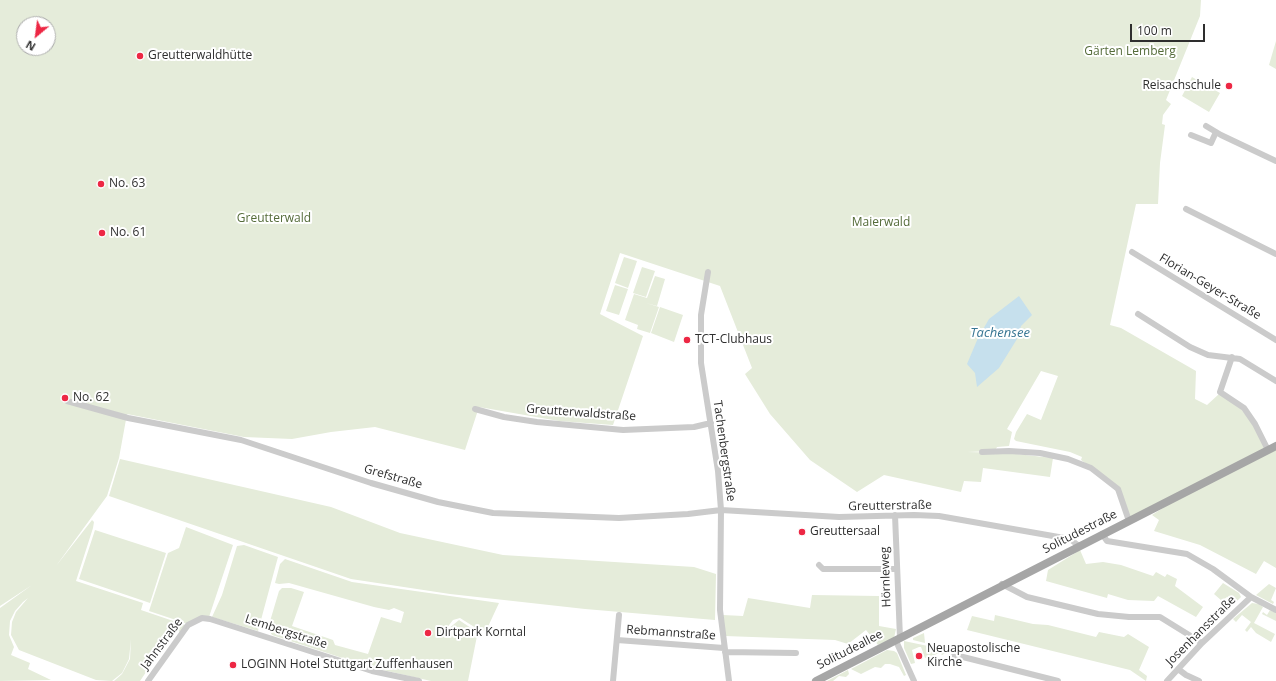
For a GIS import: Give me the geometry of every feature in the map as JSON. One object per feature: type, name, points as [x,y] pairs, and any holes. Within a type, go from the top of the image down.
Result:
[{"type":"main road","name":"Solitudestraße","points":[[898,640],[1002,584],[1276,446]]},
{"type":"main road","name":"Solitudeallee","points":[[816,681],[898,640]]},
{"type":"street","points":[[1206,126],[1276,161]]},
{"type":"street","points":[[1191,135],[1211,143],[1216,132]]},
{"type":"street","points":[[1186,210],[1276,254]]},
{"type":"street","name":"Florian-Geyer-Straße","points":[[1132,252],[1276,340]]},
{"type":"street","name":"Tachenbergstraße","points":[[708,272],[701,316],[701,363],[717,465],[721,510],[720,610],[729,681]]},
{"type":"street","points":[[1138,314],[1190,347],[1208,355],[1240,359],[1276,381]]},
{"type":"street","points":[[1232,357],[1220,392],[1244,408],[1255,424],[1268,450]]},
{"type":"street","name":"Grefstraße","points":[[67,401],[128,418],[241,440],[371,483],[438,502],[493,513],[619,518],[688,514],[721,510]]},
{"type":"street","name":"Greutterwaldstraße","points":[[475,409],[504,417],[536,422],[623,430],[694,427],[711,423]]},
{"type":"street","points":[[982,452],[1009,451],[1040,453],[1068,459],[1092,468],[1118,488],[1129,521]]},
{"type":"street","name":"Greutterstraße","points":[[721,510],[839,517],[895,515],[939,516],[1070,539],[1079,546]]},
{"type":"street","name":"Hörnleweg","points":[[895,515],[898,640]]},
{"type":"street","points":[[1102,534],[1107,541],[1187,554],[1213,569],[1251,597],[1276,610]]},
{"type":"street","points":[[819,565],[823,569],[896,569]]},
{"type":"street","points":[[1002,584],[1026,597],[1098,614],[1129,617],[1160,617],[1202,643]]},
{"type":"street","name":"Josenhansstraße","points":[[1167,681],[1202,643],[1251,597]]},
{"type":"street","points":[[613,681],[619,615]]},
{"type":"street","name":"Lembergstraße","points":[[193,621],[202,618],[210,619],[372,672],[419,681]]},
{"type":"street","name":"Jahnstraße","points":[[148,681],[188,625],[193,621]]},
{"type":"street","name":"Rebmannstraße","points":[[617,640],[724,650],[796,653]]},
{"type":"street","points":[[898,640],[914,681]]},
{"type":"street","points":[[952,657],[959,656],[1058,681]]},
{"type":"street","points":[[1178,669],[1199,681]]},
{"type":"green space","name":"Greutterwald","points":[[0,0],[1201,0],[1200,16],[1166,100],[1171,104],[1163,115],[1162,124],[1165,125],[1160,163],[1158,204],[1136,204],[1110,325],[1121,328],[1196,371],[1195,399],[1207,405],[1219,394],[1241,409],[1253,424],[1265,446],[1276,445],[1276,568],[1264,561],[1256,574],[1200,545],[1154,531],[1159,520],[1152,515],[1163,508],[1129,521],[1124,502],[1107,479],[1081,460],[1082,457],[1070,452],[1016,441],[1014,439],[1016,432],[1027,414],[1041,420],[1058,376],[1041,371],[1007,429],[1012,432],[1009,446],[997,447],[995,451],[967,452],[1007,453],[1053,458],[1050,477],[983,468],[981,482],[964,481],[961,492],[884,475],[857,492],[810,460],[770,414],[745,374],[752,368],[720,286],[620,253],[600,314],[643,336],[613,425],[559,421],[479,407],[465,450],[375,427],[331,432],[292,439],[244,437],[127,414],[119,458],[107,496],[56,566],[92,520],[94,522],[93,528],[76,581],[143,603],[141,610],[185,625],[180,632],[175,629],[140,681],[114,681],[122,674],[130,659],[131,639],[129,659],[122,673],[112,681],[96,680],[19,650],[11,635],[12,622],[16,612],[28,598],[15,611],[10,621],[9,635],[14,647],[11,655],[30,663],[28,669],[51,680],[0,681],[0,608],[32,585],[0,606]]},
{"type":"green space","points":[[1276,41],[1276,69],[1269,65]]},
{"type":"green space","points":[[1192,77],[1220,93],[1209,112],[1182,96]]},
{"type":"green space","points":[[624,257],[637,261],[628,288],[615,283]]},
{"type":"green space","points":[[642,267],[655,271],[646,297],[633,293]]},
{"type":"green space","points":[[655,276],[665,279],[657,306],[646,303],[659,307],[650,333],[637,329],[638,325],[625,320],[634,294],[647,298]]},
{"type":"green space","points":[[615,285],[628,289],[619,315],[606,311]]},
{"type":"green space","points":[[660,307],[683,315],[674,342],[651,333]]},
{"type":"green space","points":[[120,459],[331,507],[400,533],[503,555],[694,567],[716,574],[715,620],[585,609],[450,594],[351,579],[109,496]]},
{"type":"green space","points":[[186,527],[233,545],[209,617],[188,624],[149,611],[168,553],[179,548]]},
{"type":"green space","points":[[95,530],[166,553],[150,603],[79,579]]},
{"type":"green space","points":[[244,545],[278,557],[258,631],[212,617],[222,595],[237,546]]},
{"type":"green space","points":[[1080,550],[1086,564],[1103,562],[1121,565],[1153,576],[1156,572],[1165,577],[1167,574],[1177,579],[1175,586],[1203,607],[1196,617],[1158,596],[1154,601],[1128,600],[1108,594],[1107,598],[1046,581],[1048,570]]},
{"type":"green space","points":[[285,559],[352,582],[499,603],[486,631],[476,628],[460,618],[453,620],[446,629],[452,632],[448,629],[459,620],[474,630],[477,636],[468,681],[431,681],[370,667],[272,635],[268,628],[279,591],[282,588],[291,588],[304,592],[292,626],[333,640],[335,645],[368,654],[381,617],[401,623],[404,612],[394,608],[389,610],[374,607],[289,583],[275,583],[280,564]]},
{"type":"green space","points":[[1223,583],[1239,593],[1241,597],[1232,606],[1229,603],[1231,600],[1227,597],[1222,601],[1214,594]]},
{"type":"green space","points":[[1269,584],[1276,588],[1271,600],[1274,602],[1273,604],[1256,595]]},
{"type":"green space","points":[[812,595],[879,596],[879,626],[896,629],[894,638],[878,645],[866,630],[848,644],[835,640],[725,636],[723,615],[743,616],[748,598],[810,608]]},
{"type":"green space","points":[[1252,603],[1259,604],[1263,607],[1254,623],[1275,634],[1271,642],[1256,633],[1251,627],[1247,632],[1245,630],[1251,622],[1242,615],[1236,622],[1233,619]]},
{"type":"green space","points":[[1270,610],[1276,613],[1276,621],[1262,614],[1263,612],[1267,615]]},
{"type":"green space","points":[[995,615],[1033,624],[1048,625],[1096,637],[1099,632],[1124,637],[1128,634],[1149,647],[1139,670],[1147,676],[1146,681],[1130,670],[967,630],[972,616],[994,621]]},
{"type":"green space","points":[[924,633],[925,643],[913,640],[913,638]]},
{"type":"green space","points":[[904,641],[947,650],[948,652],[942,655],[940,653],[925,658],[921,647],[919,647],[912,650],[915,663],[911,664],[904,648]]},
{"type":"green space","points":[[887,650],[897,653],[906,675],[904,676],[899,667],[890,664],[885,664],[881,668],[875,667],[861,674],[851,669]]},
{"type":"green space","points":[[848,670],[849,674],[846,677],[839,676],[833,681],[827,681]]},
{"type":"water","name":"Tachensee","points":[[1019,296],[1032,315],[1021,326],[1017,339],[999,368],[977,387],[975,373],[967,364],[978,338],[989,319]]},
{"type":"place","name":"Greutterwaldhütte","points":[[140,56]]},
{"type":"place","name":"Reisachschule","points":[[1229,86]]},
{"type":"place","name":"No. 63","points":[[101,184]]},
{"type":"place","name":"No. 61","points":[[102,233]]},
{"type":"place","name":"TCT-Clubhaus","points":[[687,340]]},
{"type":"place","name":"No. 62","points":[[65,398]]},
{"type":"place","name":"Greuttersaal","points":[[802,532]]},
{"type":"place","name":"Dirtpark Korntal","points":[[428,633]]},
{"type":"place","name":"Neuapostolische Kirche","points":[[919,656]]},
{"type":"place","name":"LOGINN Hotel Stuttgart Zuffenhausen","points":[[233,665]]},
{"type":"park label","name":"Gärten Lemberg","points":[[1130,52]]},
{"type":"park label","name":"Maierwald","points":[[881,223]]}]
